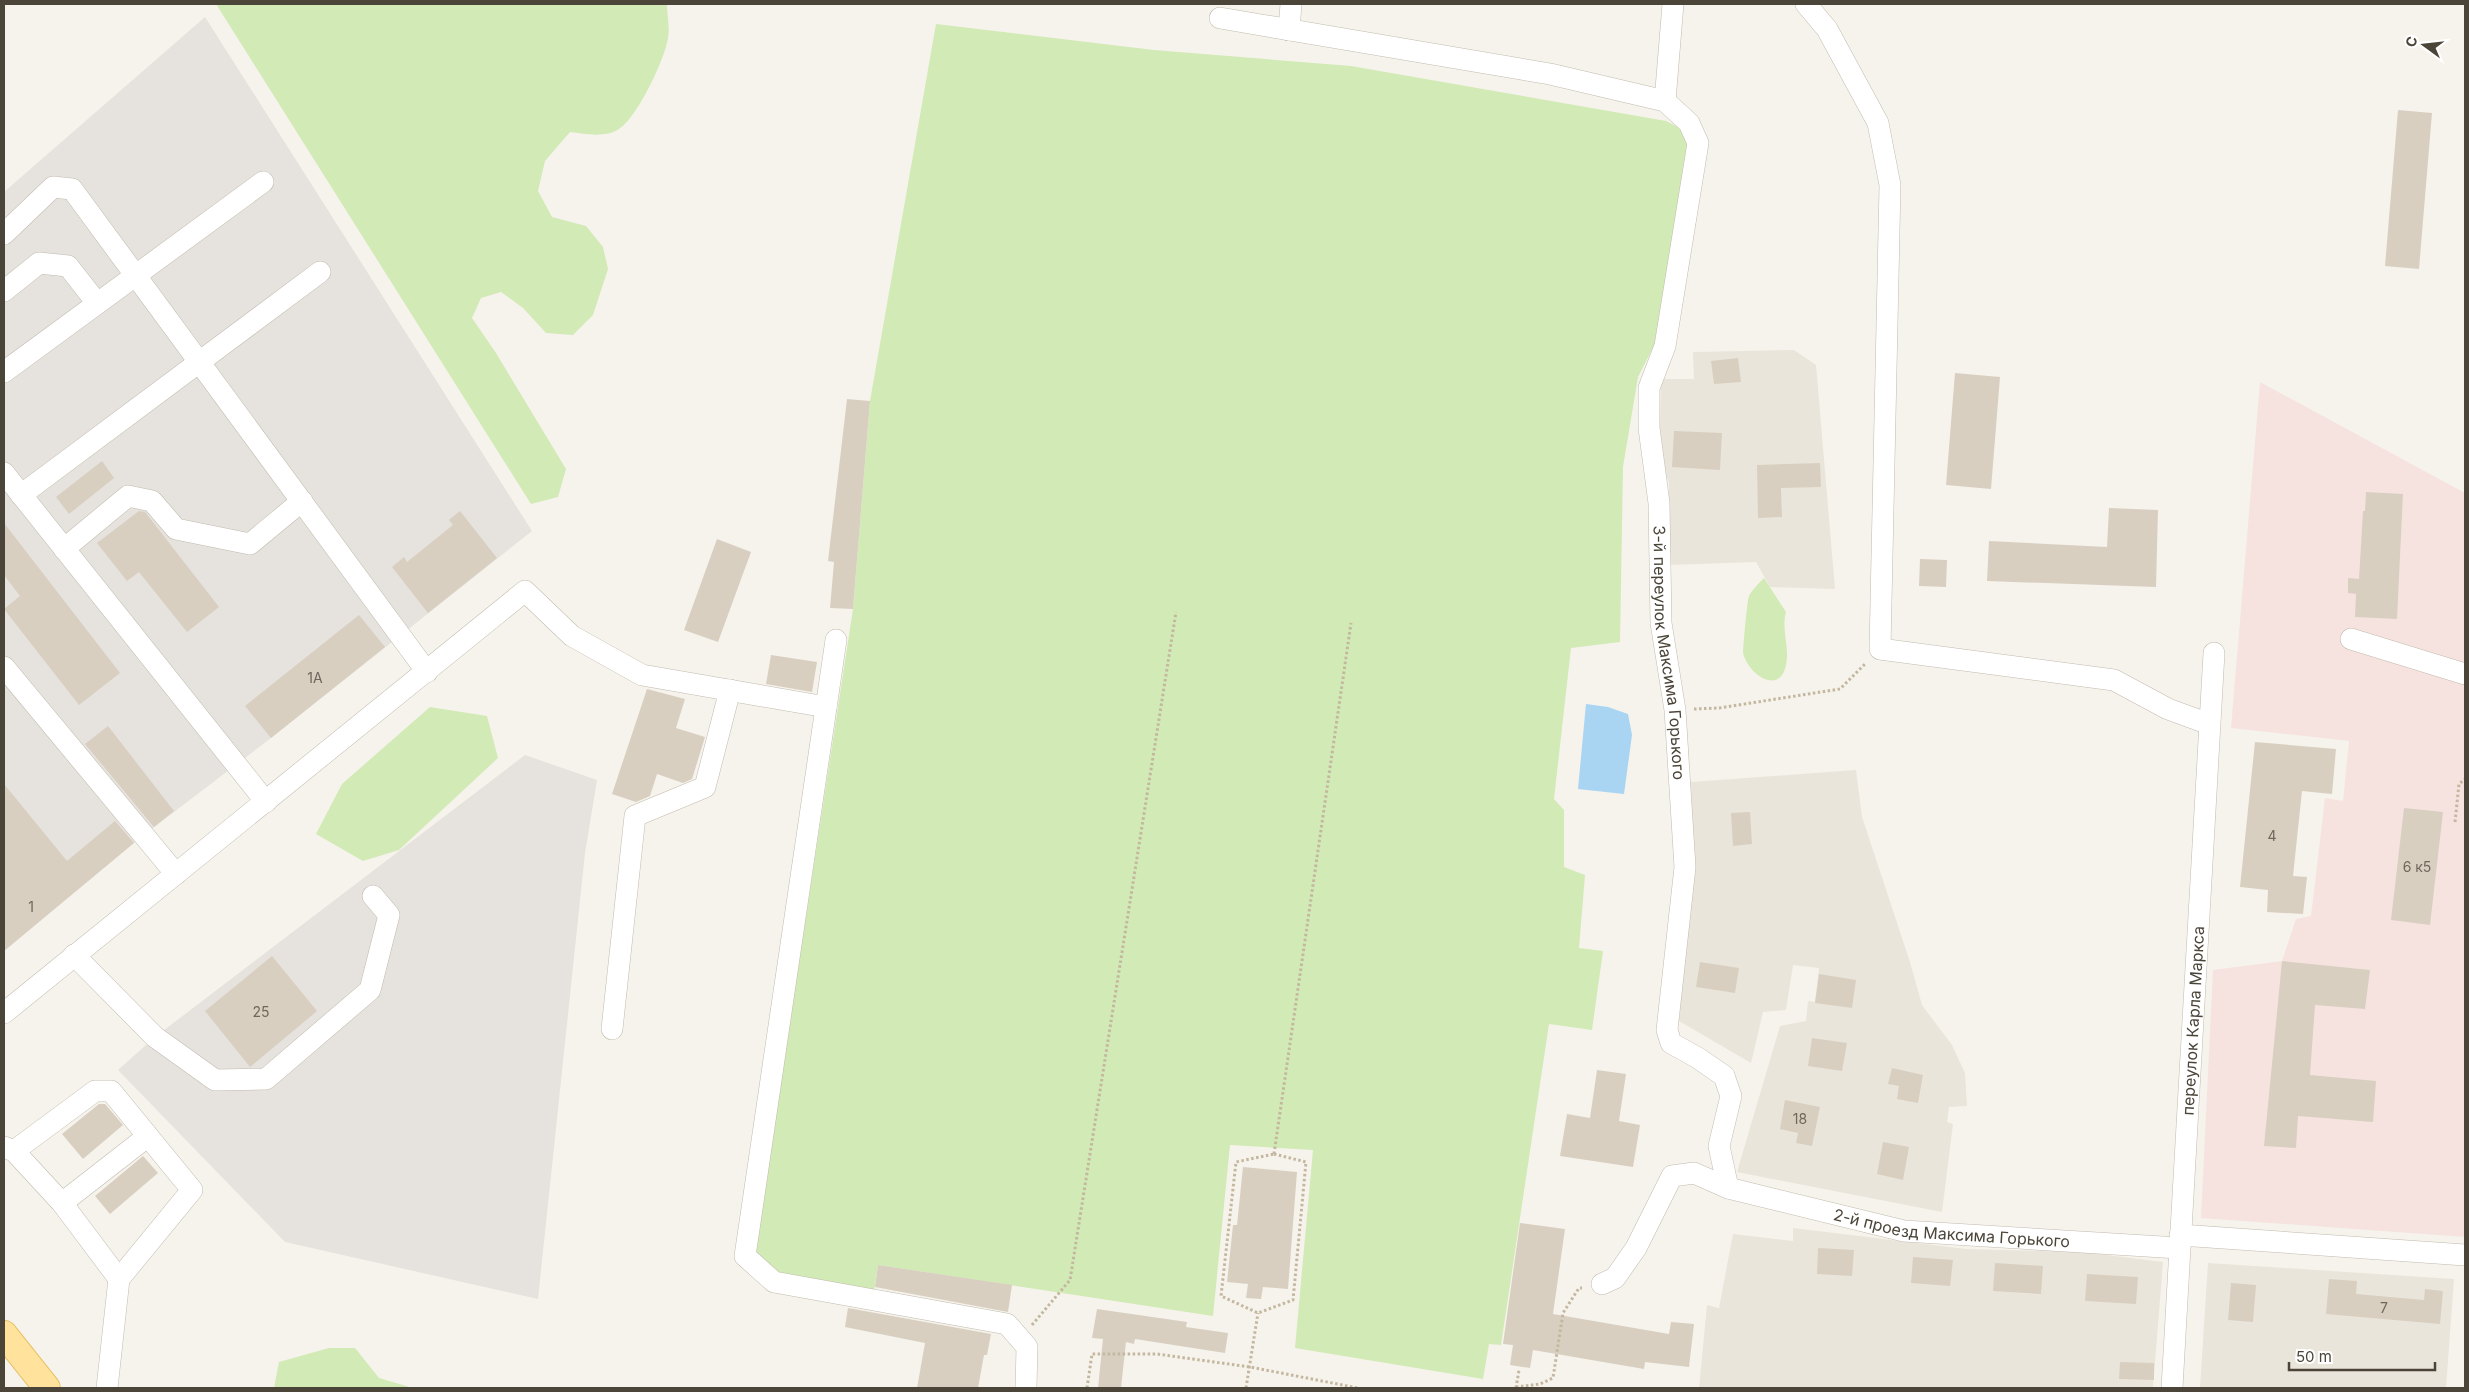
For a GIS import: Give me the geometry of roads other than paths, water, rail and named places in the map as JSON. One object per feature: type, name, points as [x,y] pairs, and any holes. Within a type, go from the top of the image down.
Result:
[{"type":"main road","points":[[4,1334],[47,1388]]},
{"type":"street","points":[[1289,30],[1291,4]]},
{"type":"street","points":[[1220,18],[1550,74],[1664,101],[1674,4]]},
{"type":"street","points":[[1806,4],[1827,29],[1878,124],[1890,185],[1880,648],[2114,680],[2168,709],[2208,724]]},
{"type":"street","name":"3-й переулок Максима Горького","points":[[1664,101],[1689,123],[1698,143],[1665,346],[1649,388],[1649,428],[1658,503],[1661,623],[1675,710],[1685,867],[1666,1030],[1671,1043],[1698,1058],[1724,1076],[1731,1096],[1719,1146],[1728,1188]]},
{"type":"street","points":[[4,372],[263,182]]},
{"type":"street","points":[[4,234],[53,187],[72,189],[427,672]]},
{"type":"street","points":[[4,292],[39,263],[68,266],[97,303]]},
{"type":"street","points":[[21,495],[320,272]]},
{"type":"street","points":[[4,473],[266,802]]},
{"type":"street","points":[[64,549],[128,496],[152,501],[176,529],[250,544],[302,501]]},
{"type":"street","points":[[4,1013],[525,591],[572,636],[642,674],[826,707]]},
{"type":"street","points":[[2351,639],[2465,674]]},
{"type":"street","points":[[836,640],[745,1256],[774,1282],[1007,1324],[1024,1343],[1026,1388]]},
{"type":"street","name":"переулок Карла Маркса","points":[[2172,1388],[2208,724],[2214,653]]},
{"type":"street","points":[[4,667],[176,874]]},
{"type":"street","points":[[612,1029],[635,816],[705,787],[730,690]]},
{"type":"street","points":[[74,956],[155,1037],[215,1080],[266,1079],[370,990],[389,915],[373,896]]},
{"type":"street","points":[[107,1388],[119,1279],[192,1190],[111,1091],[95,1091],[9,1149],[62,1203],[119,1279]]},
{"type":"street","points":[[62,1203],[148,1136]]},
{"type":"street","name":"2-й проезд Максима Горького","points":[[1602,1284],[1615,1278],[1636,1248],[1672,1176],[1694,1173],[1728,1188],[1904,1231],[2465,1255]]},
{"type":"water","points":[[1586,704],[1608,707],[1628,714],[1632,735],[1624,794],[1578,789]]}]
